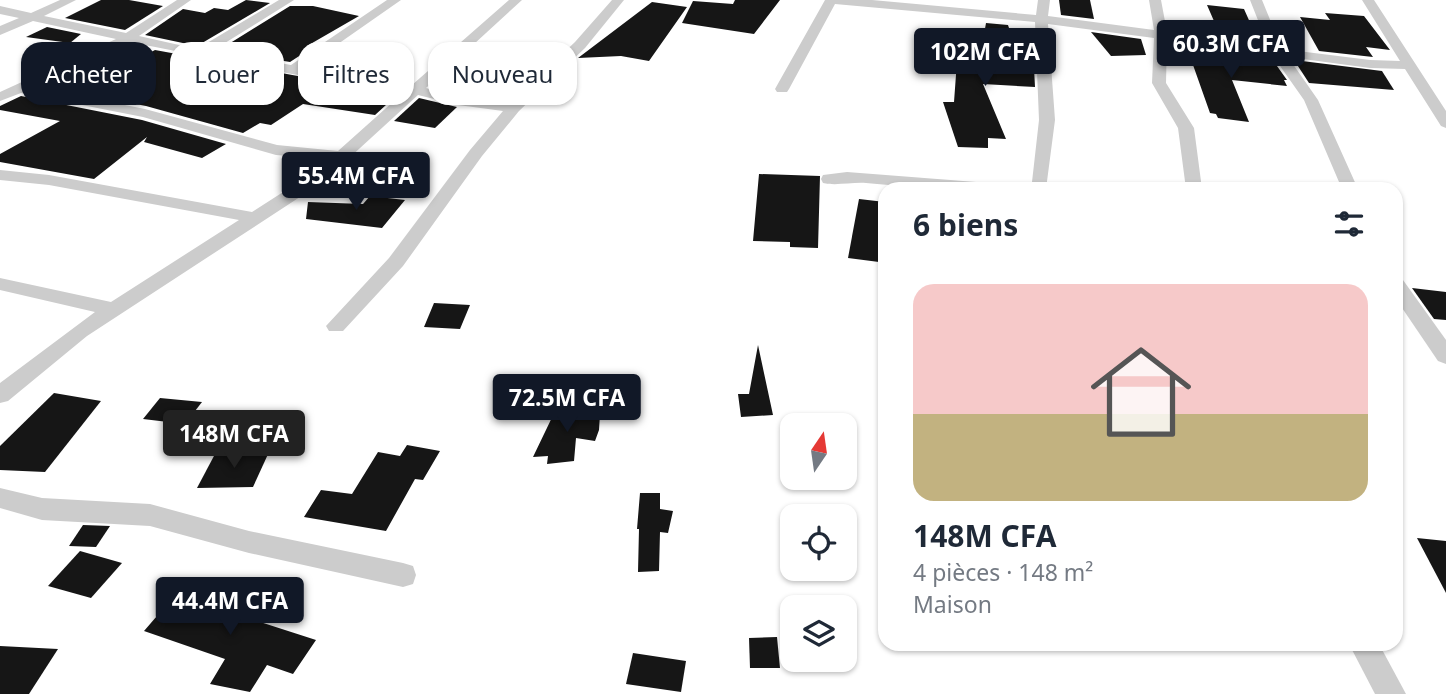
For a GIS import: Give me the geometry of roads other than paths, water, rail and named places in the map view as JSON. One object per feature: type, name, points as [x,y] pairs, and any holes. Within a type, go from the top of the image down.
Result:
[{"type":"street","points":[[0,31],[70,0]]},
{"type":"street","points":[[0,97],[128,38],[185,0]]},
{"type":"street","points":[[217,42],[288,0]]},
{"type":"street","points":[[292,70],[395,0]]},
{"type":"street","points":[[0,395],[79,331],[256,218],[342,156],[516,0]]},
{"type":"street","points":[[336,327],[396,262],[476,153],[514,108],[580,45],[618,0]]},
{"type":"street","points":[[782,89],[831,0],[943,5],[1161,35],[1241,51],[1277,52],[1370,64],[1409,65]]},
{"type":"street","points":[[1040,182],[1047,120],[1041,19],[1044,0]]},
{"type":"street","points":[[1155,0],[1161,35],[1159,83],[1186,128],[1193,182]]},
{"type":"street","points":[[1256,0],[1277,52],[1311,100],[1347,182]]},
{"type":"street","points":[[1368,0],[1446,123]]},
{"type":"street","points":[[0,10],[170,47]]},
{"type":"street","points":[[284,69],[415,90],[468,103],[514,108]]},
{"type":"street","points":[[18,88],[145,113],[276,150],[342,156]]},
{"type":"street","points":[[0,175],[49,180],[256,218]]},
{"type":"street","points":[[830,180],[847,177],[912,182]]},
{"type":"street","points":[[0,284],[113,309]]},
{"type":"street","points":[[1403,294],[1446,356]]},
{"type":"street","points":[[0,498],[42,509],[150,515],[249,542],[403,575]]},
{"type":"street","points":[[1367,651],[1391,694]]}]
